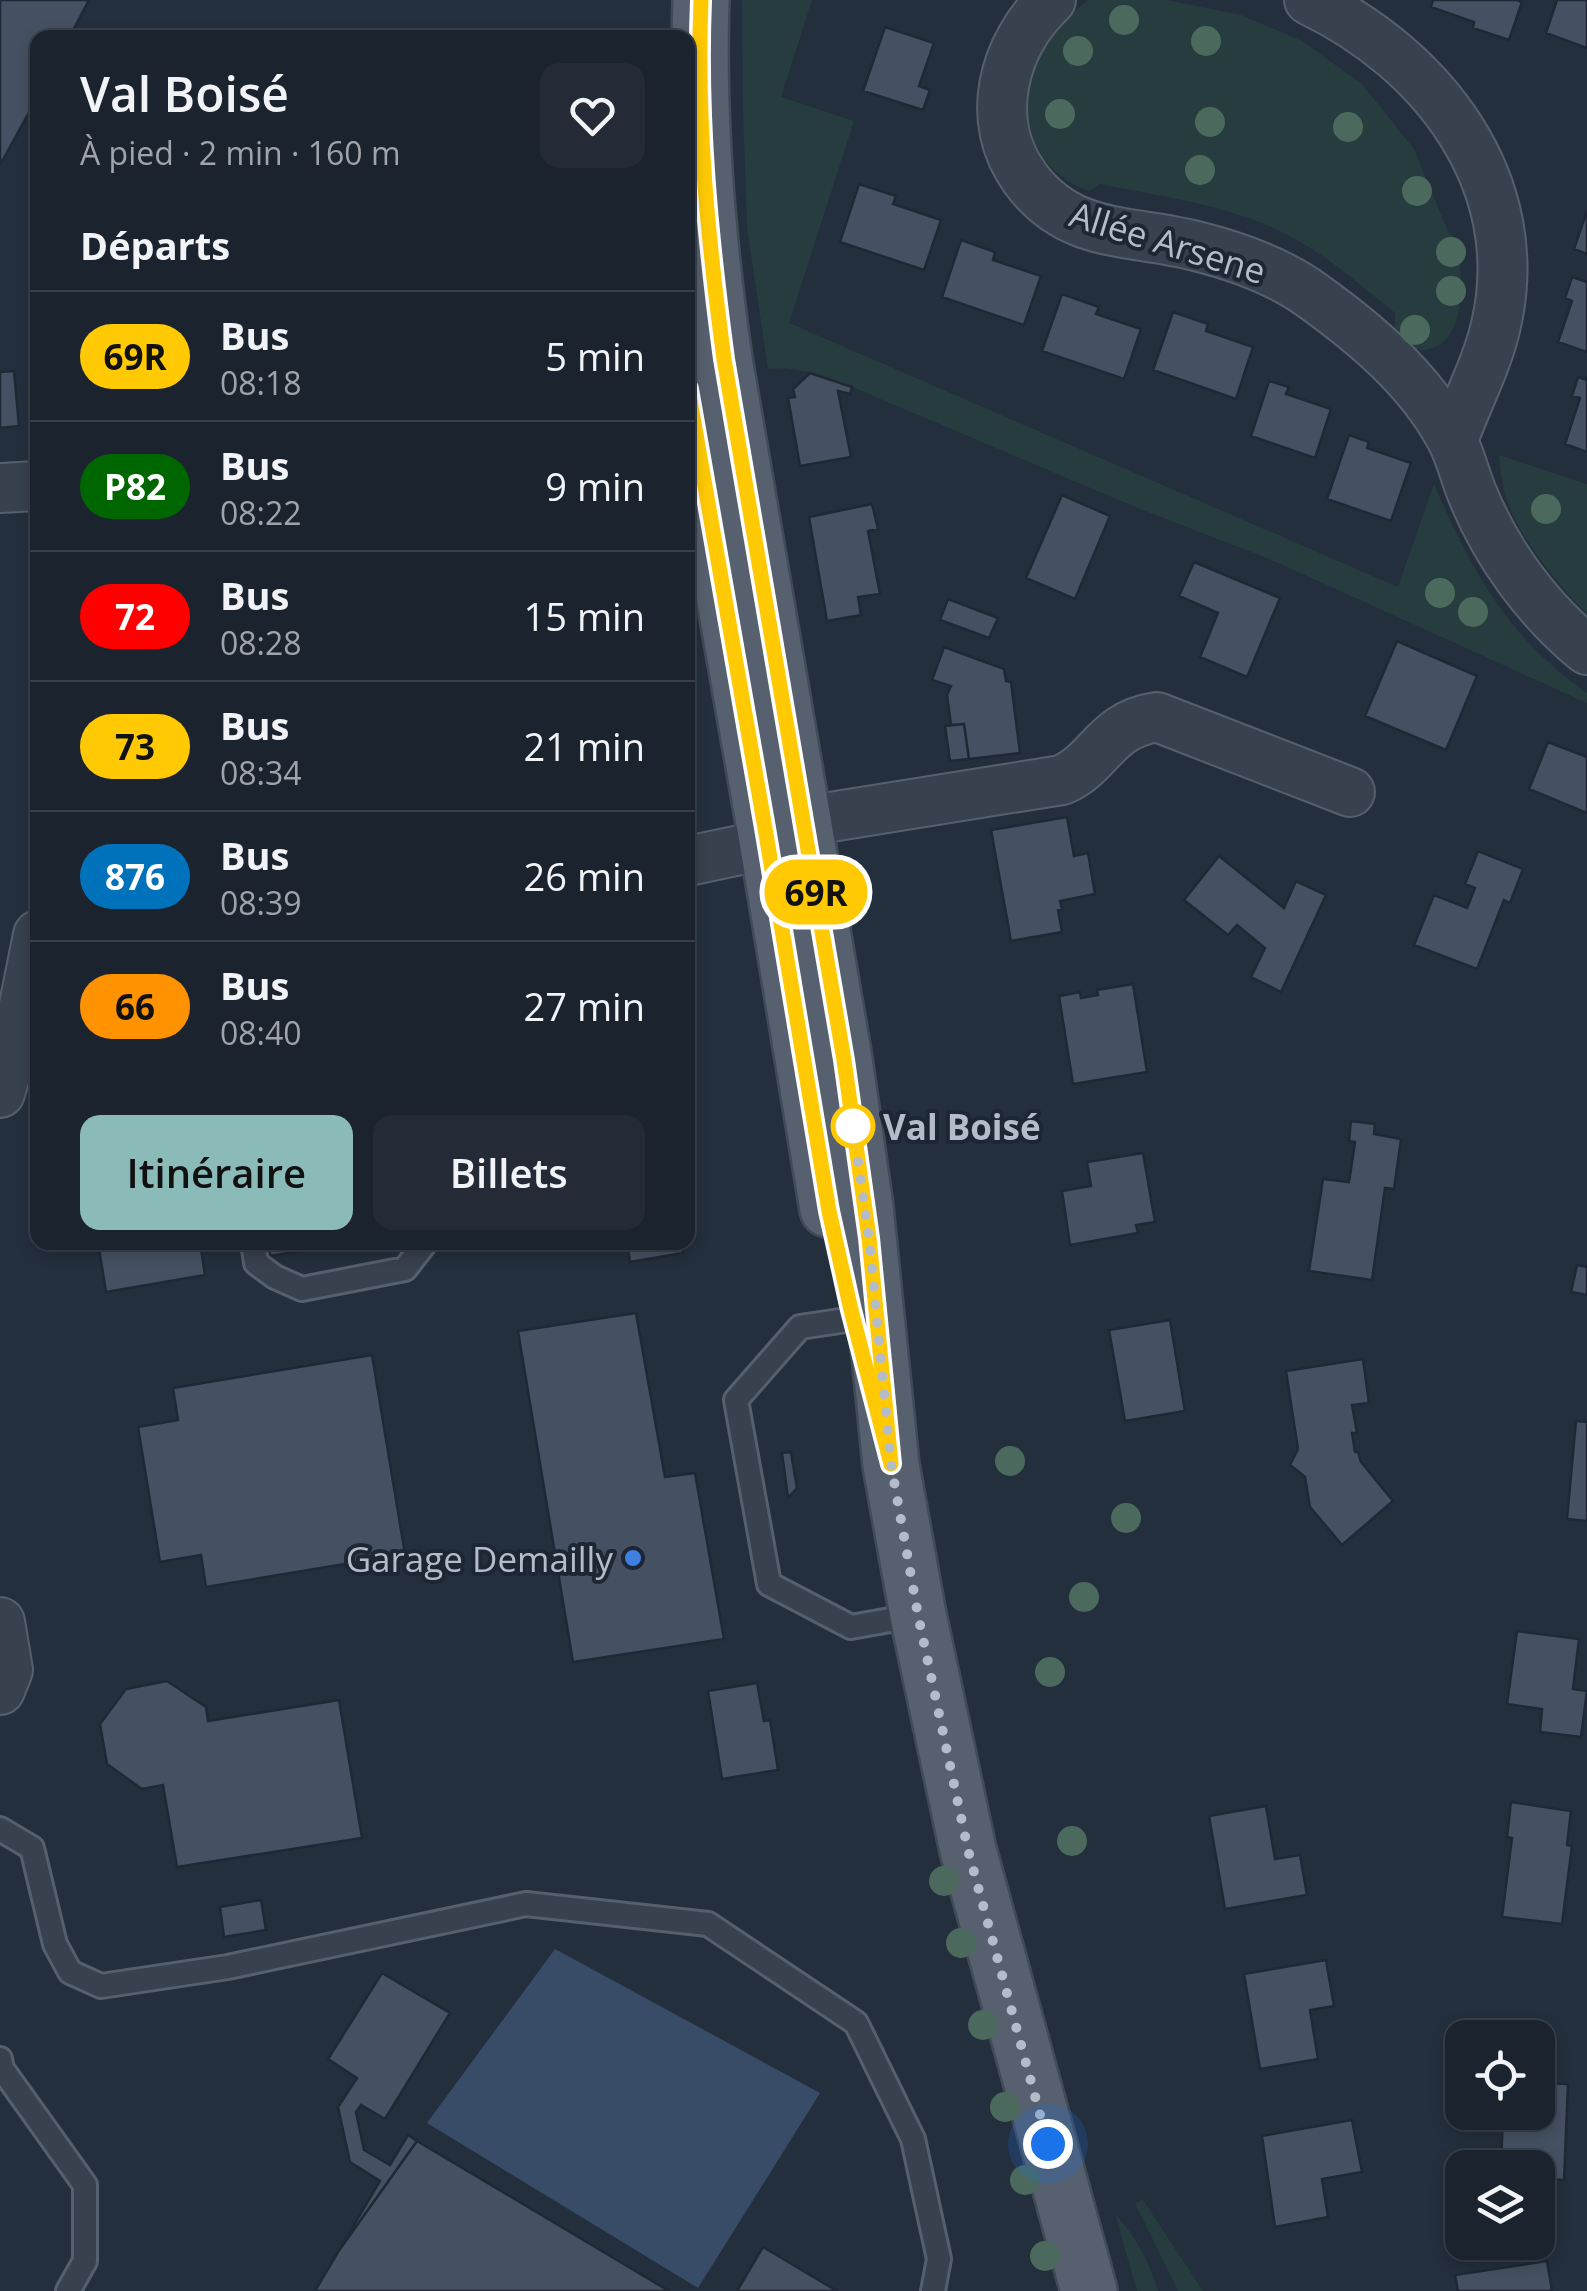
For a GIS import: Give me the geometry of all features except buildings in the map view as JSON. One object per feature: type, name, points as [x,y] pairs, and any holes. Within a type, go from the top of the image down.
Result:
[{"type":"main road","points":[[665,30],[668,0]]},
{"type":"main road","points":[[700,0],[703,174],[712,272],[700,373],[786,832],[851,1109],[878,1315],[891,1464],[918,1615],[968,1850],[1089,2291]]},
{"type":"street","name":"Allée Arsene","points":[[1051,0],[1034,16],[1018,41],[1002,94],[1012,157],[1024,177],[1042,198],[1084,225],[1193,245],[1252,264],[1308,292],[1339,315],[1395,364],[1437,414],[1453,440],[1472,494],[1502,552],[1547,613],[1587,650]]},
{"type":"street","points":[[1309,0],[1362,32],[1426,85],[1471,146],[1495,202],[1501,262],[1496,327],[1453,440]]},
{"type":"street","points":[[0,488],[30,486]]},
{"type":"street","points":[[695,859],[786,832],[1062,780],[1075,773],[1118,731],[1144,719],[1157,718],[1350,792]]},
{"type":"street","points":[[0,936],[30,939]]},
{"type":"street","points":[[0,1093],[30,975]]},
{"type":"street","points":[[0,1622],[8,1670],[0,1690]]},
{"type":"lane","points":[[254,1250],[256,1263],[302,1289],[405,1268],[420,1250]]},
{"type":"lane","points":[[878,1315],[800,1327],[736,1400],[769,1584],[851,1627],[918,1615]]},
{"type":"lane","points":[[0,1829],[32,1848],[54,1944],[70,1972],[101,1986],[228,1967],[526,1904],[708,1924],[856,2022],[913,2138],[940,2259],[933,2291]]},
{"type":"lane","points":[[0,2058],[2,2069],[84,2185],[85,2260],[68,2291]]},
{"type":"green space","points":[[742,0],[812,0],[781,97],[854,121],[789,323],[1398,587],[1434,484],[1462,545],[1495,600],[1535,649],[1587,693],[1587,703],[1267,558],[1140,509],[852,387],[800,371],[768,369],[747,227]]},
{"type":"green space","points":[[1088,0],[1167,0],[1241,15],[1302,41],[1362,84],[1414,149],[1449,234],[1458,239],[1460,298],[1454,327],[1447,338],[1431,349],[1409,345],[1395,333],[1395,313],[1350,276],[1279,230],[1178,199],[1100,184],[1089,191],[1054,170],[1040,153],[1029,122],[1030,72],[1046,36]]},
{"type":"green space","points":[[1499,455],[1587,484],[1587,614],[1551,574],[1519,527],[1505,495]]},
{"type":"green space","points":[[1143,2200],[1203,2291],[1178,2291],[1135,2203]]},
{"type":"green space","points":[[1115,2214],[1141,2250],[1158,2291],[1137,2291]]},
{"type":"water","points":[[555,1949],[820,2093],[698,2288],[427,2123]]},
{"type":"bus line","name":"69R","points":[[695,430],[829,1211],[891,1464],[869,1238],[844,1060],[712,272],[703,174],[701,0]]},
{"type":"place","name":"Val Boisé","points":[[853,1126]]},
{"type":"place","name":"Garage Demailly","points":[[633,1558]]},
{"type":"route","points":[[853,1126],[869,1238],[891,1464],[918,1615],[968,1850],[1048,2144]]}]
